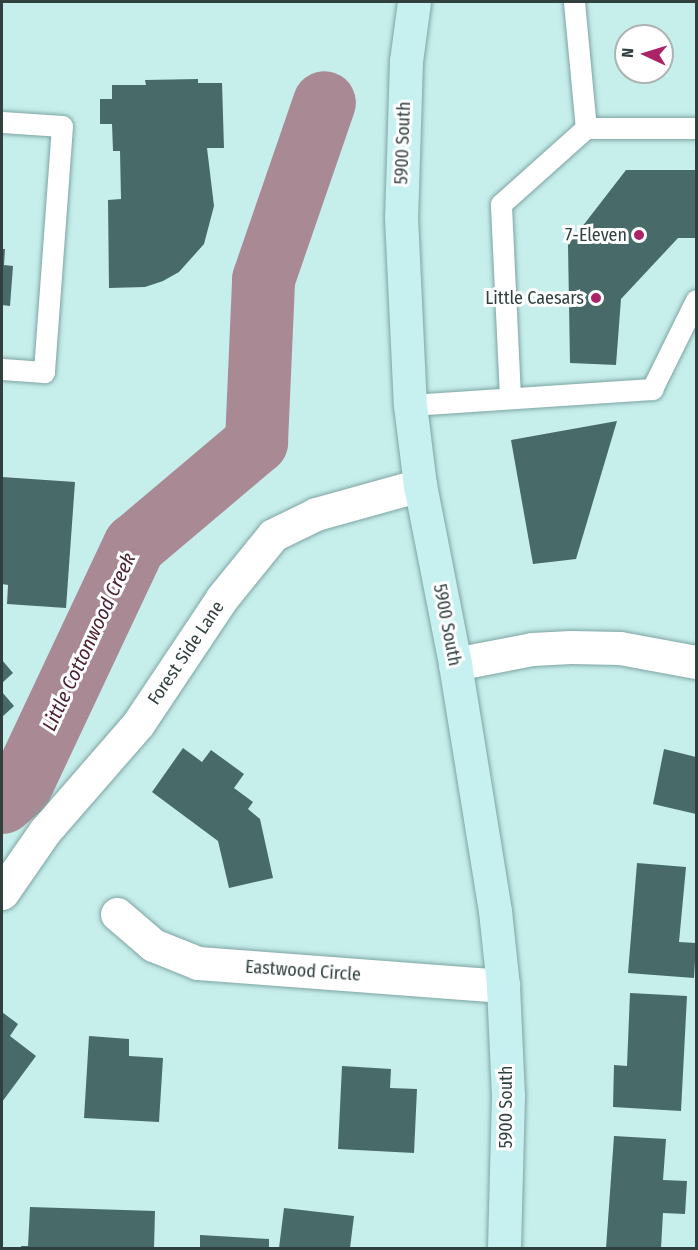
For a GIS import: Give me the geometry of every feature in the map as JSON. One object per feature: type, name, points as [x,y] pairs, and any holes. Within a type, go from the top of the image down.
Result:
[{"type":"main road","name":"5900 South","points":[[414,2],[406,61],[401,217],[410,405],[420,485],[455,664],[495,911],[503,986],[508,1095],[504,1248]]},
{"type":"street","name":"Forest Side Lane","points":[[2,892],[45,831],[138,724],[222,598],[273,535],[316,514],[420,485]]},
{"type":"street","points":[[455,664],[532,649],[571,647],[620,648],[696,662]]},
{"type":"street","name":"Eastwood Circle","points":[[117,914],[153,945],[198,963],[503,986]]},
{"type":"lane","points":[[574,2],[586,128]]},
{"type":"lane","points":[[2,122],[62,126],[44,372],[2,369]]},
{"type":"lane","points":[[510,397],[501,204],[586,128],[696,128]]},
{"type":"lane","points":[[410,405],[652,389],[696,300]]},
{"type":"building","points":[[198,79],[198,83],[222,83],[224,148],[207,148],[214,206],[204,244],[179,272],[163,281],[145,287],[109,288],[108,200],[121,199],[120,151],[113,151],[112,124],[100,124],[100,99],[112,99],[112,85],[146,85],[145,80]]},
{"type":"building","points":[[626,170],[696,170],[696,238],[678,238],[621,299],[616,365],[570,363],[568,245]]},
{"type":"building","points":[[2,249],[5,249],[4,265],[13,266],[10,306],[2,305]]},
{"type":"building","points":[[617,421],[576,559],[533,564],[511,440]]},
{"type":"building","points":[[2,477],[75,482],[66,608],[7,604],[8,585],[2,584]]},
{"type":"building","points":[[2,660],[13,673],[2,683]]},
{"type":"building","points":[[2,692],[14,706],[2,717]]},
{"type":"building","points":[[183,748],[202,762],[211,750],[244,774],[234,788],[253,802],[248,809],[260,819],[273,878],[229,888],[218,841],[152,792]]},
{"type":"building","points":[[664,749],[696,757],[696,814],[653,804]]},
{"type":"building","points":[[637,863],[686,867],[679,942],[696,943],[694,978],[628,973]]},
{"type":"building","points":[[630,993],[687,996],[681,1111],[613,1107],[614,1065],[627,1066]]},
{"type":"building","points":[[2,1012],[18,1024],[10,1036],[36,1056],[2,1102]]},
{"type":"building","points":[[89,1036],[129,1039],[129,1056],[163,1058],[159,1122],[84,1118]]},
{"type":"building","points":[[342,1066],[391,1069],[390,1088],[417,1089],[414,1153],[338,1149]]},
{"type":"building","points":[[614,1136],[666,1139],[663,1180],[687,1181],[685,1214],[663,1213],[661,1248],[606,1248]]},
{"type":"building","points":[[30,1207],[155,1211],[154,1248],[21,1248],[21,1246],[28,1246]]},
{"type":"building","points":[[284,1208],[354,1216],[350,1248],[279,1248]]},
{"type":"building","points":[[200,1235],[269,1239],[269,1248],[200,1248]]},
{"type":"waterway","name":"Little Cottonwood Creek","points":[[2,802],[20,787],[134,545],[256,442],[263,279],[324,102]]},
{"type":"place","name":"7-Eleven","points":[[639,235]]},
{"type":"place","name":"Little Caesars","points":[[596,298]]}]
